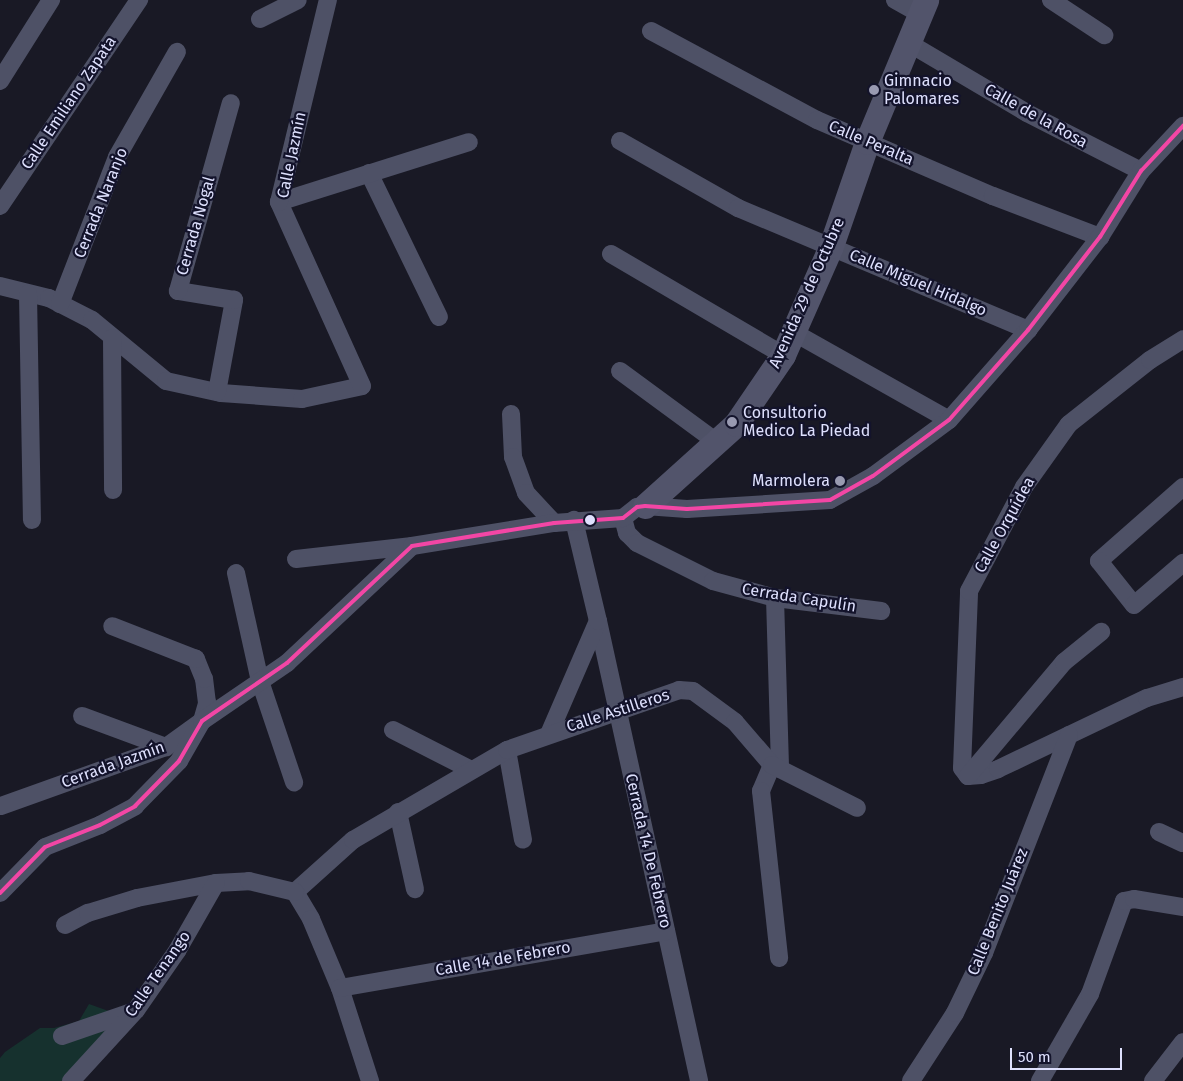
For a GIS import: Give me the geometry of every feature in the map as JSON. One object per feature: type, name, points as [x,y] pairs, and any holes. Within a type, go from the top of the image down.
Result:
[{"type":"street","points":[[0,81],[51,0]]},
{"type":"street","name":"Calle Emiliano Zapata","points":[[0,206],[139,0]]},
{"type":"street","points":[[260,19],[298,0]]},
{"type":"street","name":"Calle Jazmín","points":[[217,392],[302,399],[362,386],[279,202],[328,0]]},
{"type":"street","points":[[895,0],[923,7]]},
{"type":"street","points":[[1051,0],[1104,35]]},
{"type":"street","name":"Avenida 29 de Octubre","points":[[296,558],[412,546],[574,520],[623,518],[637,507],[645,506],[686,468],[718,444],[736,424],[783,355],[831,246],[867,142],[923,7]]},
{"type":"street","name":"Calle Peralta","points":[[651,31],[817,120],[1100,237]]},
{"type":"street","name":"Calle de la Rosa","points":[[907,42],[1027,113],[1141,171]]},
{"type":"street","name":"Cerrada Naranjo","points":[[60,304],[117,157],[177,52]]},
{"type":"street","name":"Cerrada Nogal","points":[[217,392],[234,300],[178,291],[231,103]]},
{"type":"street","points":[[645,506],[687,510],[830,500],[873,476],[949,420],[1028,330],[1100,237],[1141,171],[1183,126]]},
{"type":"street","name":"Calle Miguel Hidalgo","points":[[620,141],[705,192],[1028,330]]},
{"type":"street","points":[[279,202],[469,142]]},
{"type":"street","points":[[369,173],[438,317]]},
{"type":"street","points":[[611,254],[783,355]]},
{"type":"street","points":[[0,286],[60,304],[92,320],[166,381],[217,392]]},
{"type":"street","points":[[28,294],[32,520]]},
{"type":"street","points":[[793,332],[949,420]]},
{"type":"street","points":[[112,338],[113,490]]},
{"type":"street","name":"Calle Orquídea","points":[[968,776],[962,768],[969,591],[1024,487],[1069,424],[1150,360],[1183,339]]},
{"type":"street","points":[[620,370],[718,444]]},
{"type":"street","points":[[510,414],[513,457],[526,493],[554,523]]},
{"type":"street","points":[[1183,487],[1099,561],[1134,605],[1183,563]]},
{"type":"street","name":"Cerrada Capulín","points":[[623,518],[627,533],[632,538],[666,559],[713,581],[775,598],[881,611]]},
{"type":"street","name":"Cerrada 14 De Febrero","points":[[574,520],[699,1081]]},
{"type":"street","name":"Cerrada Jazmín","points":[[1,806],[166,747],[202,720],[287,663],[412,546]]},
{"type":"street","points":[[236,573],[260,681],[294,782]]},
{"type":"street","points":[[775,598],[776,767],[761,792],[780,958]]},
{"type":"street","points":[[549,734],[598,621]]},
{"type":"street","points":[[0,893],[31,858],[45,847],[100,825],[136,806],[179,761],[202,720],[207,703],[204,679],[196,659],[112,626]]},
{"type":"street","points":[[968,776],[1064,662],[1101,632]]},
{"type":"street","points":[[968,776],[981,775],[998,769],[1147,698],[1183,676]]},
{"type":"street","points":[[1147,698],[1183,687]]},
{"type":"street","name":"Calle Astilleros","points":[[295,892],[354,840],[398,812],[507,750],[679,690],[693,692],[735,722],[776,767],[857,808]]},
{"type":"street","points":[[82,716],[166,747]]},
{"type":"street","points":[[393,730],[471,770]]},
{"type":"street","name":"Calle Benito Juárez","points":[[911,1081],[955,1013],[984,953],[1069,735]]},
{"type":"street","points":[[507,750],[523,840]]},
{"type":"street","points":[[398,812],[415,889]]},
{"type":"street","points":[[1159,832],[1183,843]]},
{"type":"street","points":[[65,925],[88,914],[137,898],[216,883],[249,881],[295,892],[311,919],[340,988],[370,1081]]},
{"type":"street","name":"Calle Tenango","points":[[71,1081],[136,1010],[177,951],[216,883]]},
{"type":"street","points":[[1040,1081],[1090,994],[1124,901],[1134,899],[1183,907]]},
{"type":"street","name":"Calle 14 de Febrero","points":[[340,988],[666,931]]},
{"type":"street","points":[[62,1036],[136,1010]]},
{"type":"street","points":[[1153,1081],[1183,1042]]},
{"type":"green space","points":[[89,1004],[117,1014],[78,1081],[0,1081],[0,1058],[5,1052],[40,1028],[54,1028],[79,1021]]},
{"type":"transit line","points":[[0,893],[45,847],[100,825],[135,806],[179,761],[202,721],[287,663],[412,546],[554,523],[623,518],[637,507],[645,506],[687,509],[830,500],[873,476],[949,420],[1028,330],[1100,237],[1141,171],[1183,126]]},
{"type":"place","name":"Gimnacio Palomares","points":[[874,90]]},
{"type":"place","name":"Consultorio Medico La Piedad","points":[[732,422]]},
{"type":"place","name":"Marmolera","points":[[840,481]]}]
